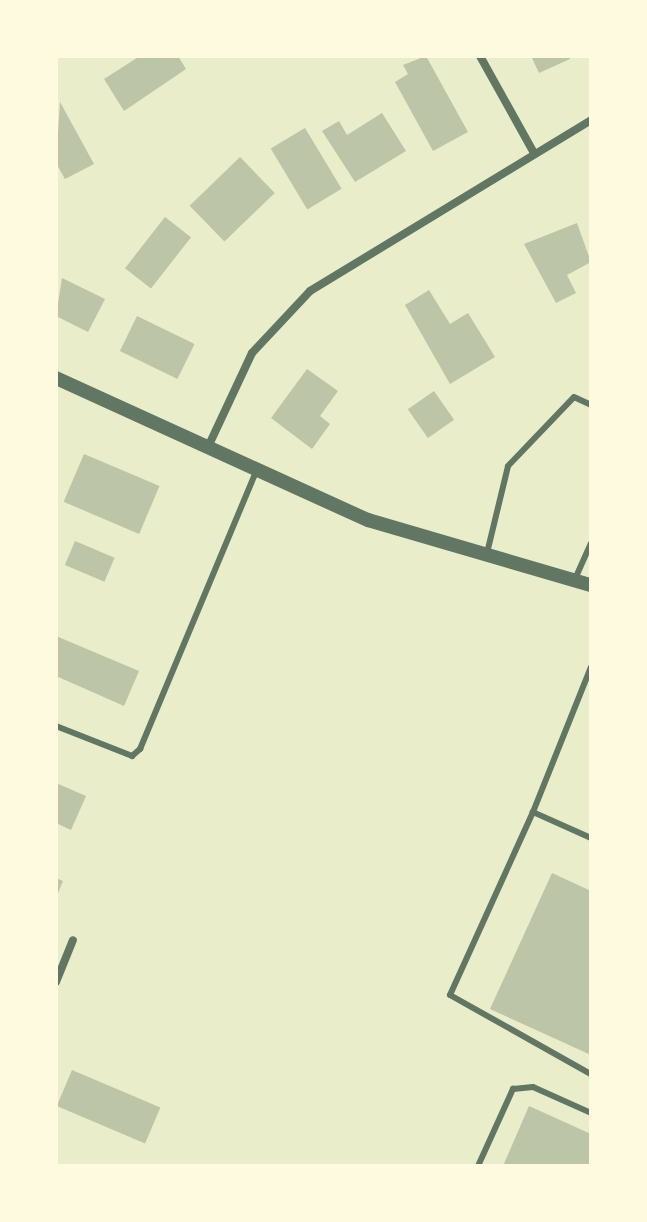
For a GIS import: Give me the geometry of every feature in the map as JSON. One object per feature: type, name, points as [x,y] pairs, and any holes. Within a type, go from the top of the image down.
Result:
[{"type":"street","points":[[480,56],[534,153]]},
{"type":"street","points":[[208,447],[252,353],[310,291],[591,120]]},
{"type":"street","points":[[56,378],[368,520],[591,585]]},
{"type":"street","points":[[56,982],[73,940]]},
{"type":"lane","points":[[486,556],[508,466],[574,397],[591,405]]},
{"type":"lane","points":[[56,726],[132,756],[140,749],[257,469]]},
{"type":"lane","points":[[575,579],[591,543]]},
{"type":"lane","points":[[591,667],[533,812],[450,995],[591,1074]]},
{"type":"lane","points":[[533,812],[591,838]]},
{"type":"lane","points":[[478,1166],[513,1089],[533,1087],[591,1113]]},
{"type":"building","points":[[140,56],[178,56],[186,69],[124,111],[104,79]]},
{"type":"building","points":[[426,56],[468,132],[433,151],[395,82],[408,74],[403,65]]},
{"type":"building","points":[[531,56],[569,56],[570,59],[539,73]]},
{"type":"building","points":[[60,102],[94,164],[65,179],[56,163]]},
{"type":"building","points":[[382,113],[406,151],[355,182],[322,131],[339,121],[347,135]]},
{"type":"building","points":[[305,128],[342,189],[307,209],[271,149]]},
{"type":"building","points":[[240,157],[275,193],[224,242],[190,206]]},
{"type":"building","points":[[165,217],[191,237],[151,289],[125,268]]},
{"type":"building","points":[[577,223],[591,262],[567,275],[576,293],[556,303],[524,244]]},
{"type":"building","points":[[62,278],[105,299],[88,332],[56,316]]},
{"type":"building","points":[[429,290],[450,324],[468,313],[495,357],[450,384],[405,305]]},
{"type":"building","points":[[137,316],[195,344],[177,379],[120,351]]},
{"type":"building","points":[[307,369],[338,391],[320,416],[330,424],[312,449],[271,418]]},
{"type":"building","points":[[434,391],[454,420],[428,438],[408,409]]},
{"type":"building","points":[[84,454],[159,486],[139,534],[64,502]]},
{"type":"building","points":[[75,541],[115,558],[104,582],[65,565]]},
{"type":"building","points":[[56,636],[139,671],[124,706],[56,676]]},
{"type":"building","points":[[56,783],[86,796],[71,830],[56,823]]},
{"type":"building","points":[[552,873],[591,891],[591,1055],[490,1009]]},
{"type":"building","points":[[56,878],[63,881],[56,898]]},
{"type":"building","points":[[72,1070],[160,1108],[145,1143],[57,1106]]},
{"type":"building","points":[[529,1106],[591,1134],[589,1166],[503,1166]]}]
